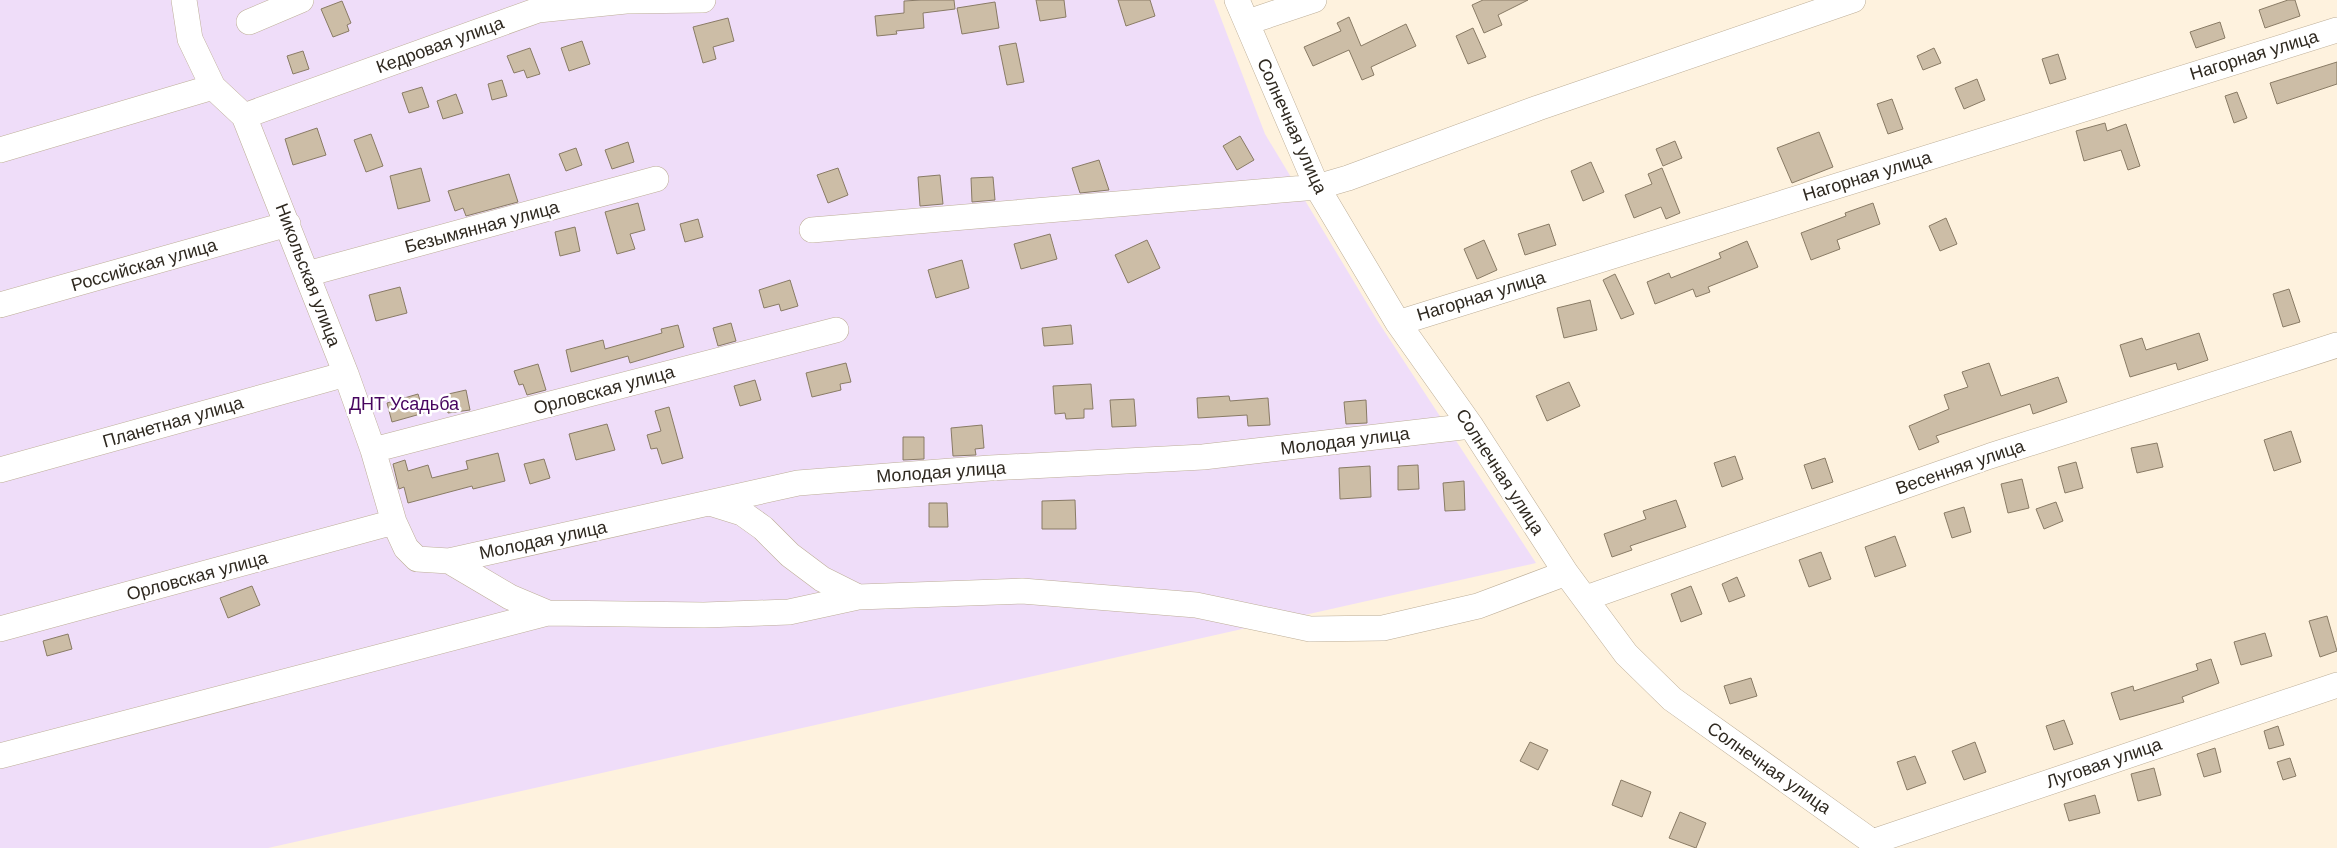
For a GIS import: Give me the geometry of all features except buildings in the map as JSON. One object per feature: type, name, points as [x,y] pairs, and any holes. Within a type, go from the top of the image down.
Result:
[{"type":"street","name":"Никольская улица","points":[[184,0],[190,39],[213,87],[244,116],[346,374],[373,450],[394,522],[406,548],[417,559]]},
{"type":"street","points":[[249,22],[301,0]]},
{"type":"street","name":"Кедровая улица","points":[[244,116],[538,10],[626,1],[703,0]]},
{"type":"street","name":"Солнечная улица","points":[[1237,0],[1317,187],[1398,322],[1472,426],[1566,573],[1626,654],[1672,699],[1877,845]]},
{"type":"street","points":[[1248,22],[1314,0]]},
{"type":"street","points":[[812,230],[1317,187],[1538,108],[1853,0]]},
{"type":"street","name":"Нагорная улица","points":[[1398,322],[2337,30]]},
{"type":"street","points":[[0,150],[213,87]]},
{"type":"street","name":"Безымянная улица","points":[[307,274],[656,179]]},
{"type":"street","name":"Российская улица","points":[[0,306],[288,224]]},
{"type":"street","name":"Орловская улица","points":[[373,450],[836,330]]},
{"type":"street","name":"Весенняя улица","points":[[1586,598],[1990,456],[2337,345]]},
{"type":"street","name":"Планетная улица","points":[[0,470],[346,374]]},
{"type":"street","name":"Молодая улица","points":[[417,559],[449,561],[798,483],[990,468],[1203,457],[1472,426]]},
{"type":"street","points":[[710,503],[742,513],[763,528],[790,555],[822,579],[858,597]]},
{"type":"street","name":"Орловская улица","points":[[0,629],[394,522]]},
{"type":"street","points":[[449,561],[510,597],[548,613]]},
{"type":"street","points":[[0,756],[548,613],[704,615],[789,612],[858,597],[1022,591],[1196,605],[1310,629],[1383,628],[1478,606],[1566,573]]},
{"type":"street","name":"Луговая улица","points":[[1877,845],[2337,685]]},
{"type":"green space","name":"ДНТ Усадьба","points":[[0,0],[1214,0],[1265,134],[1377,320],[1536,563],[268,848],[0,848]]}]
